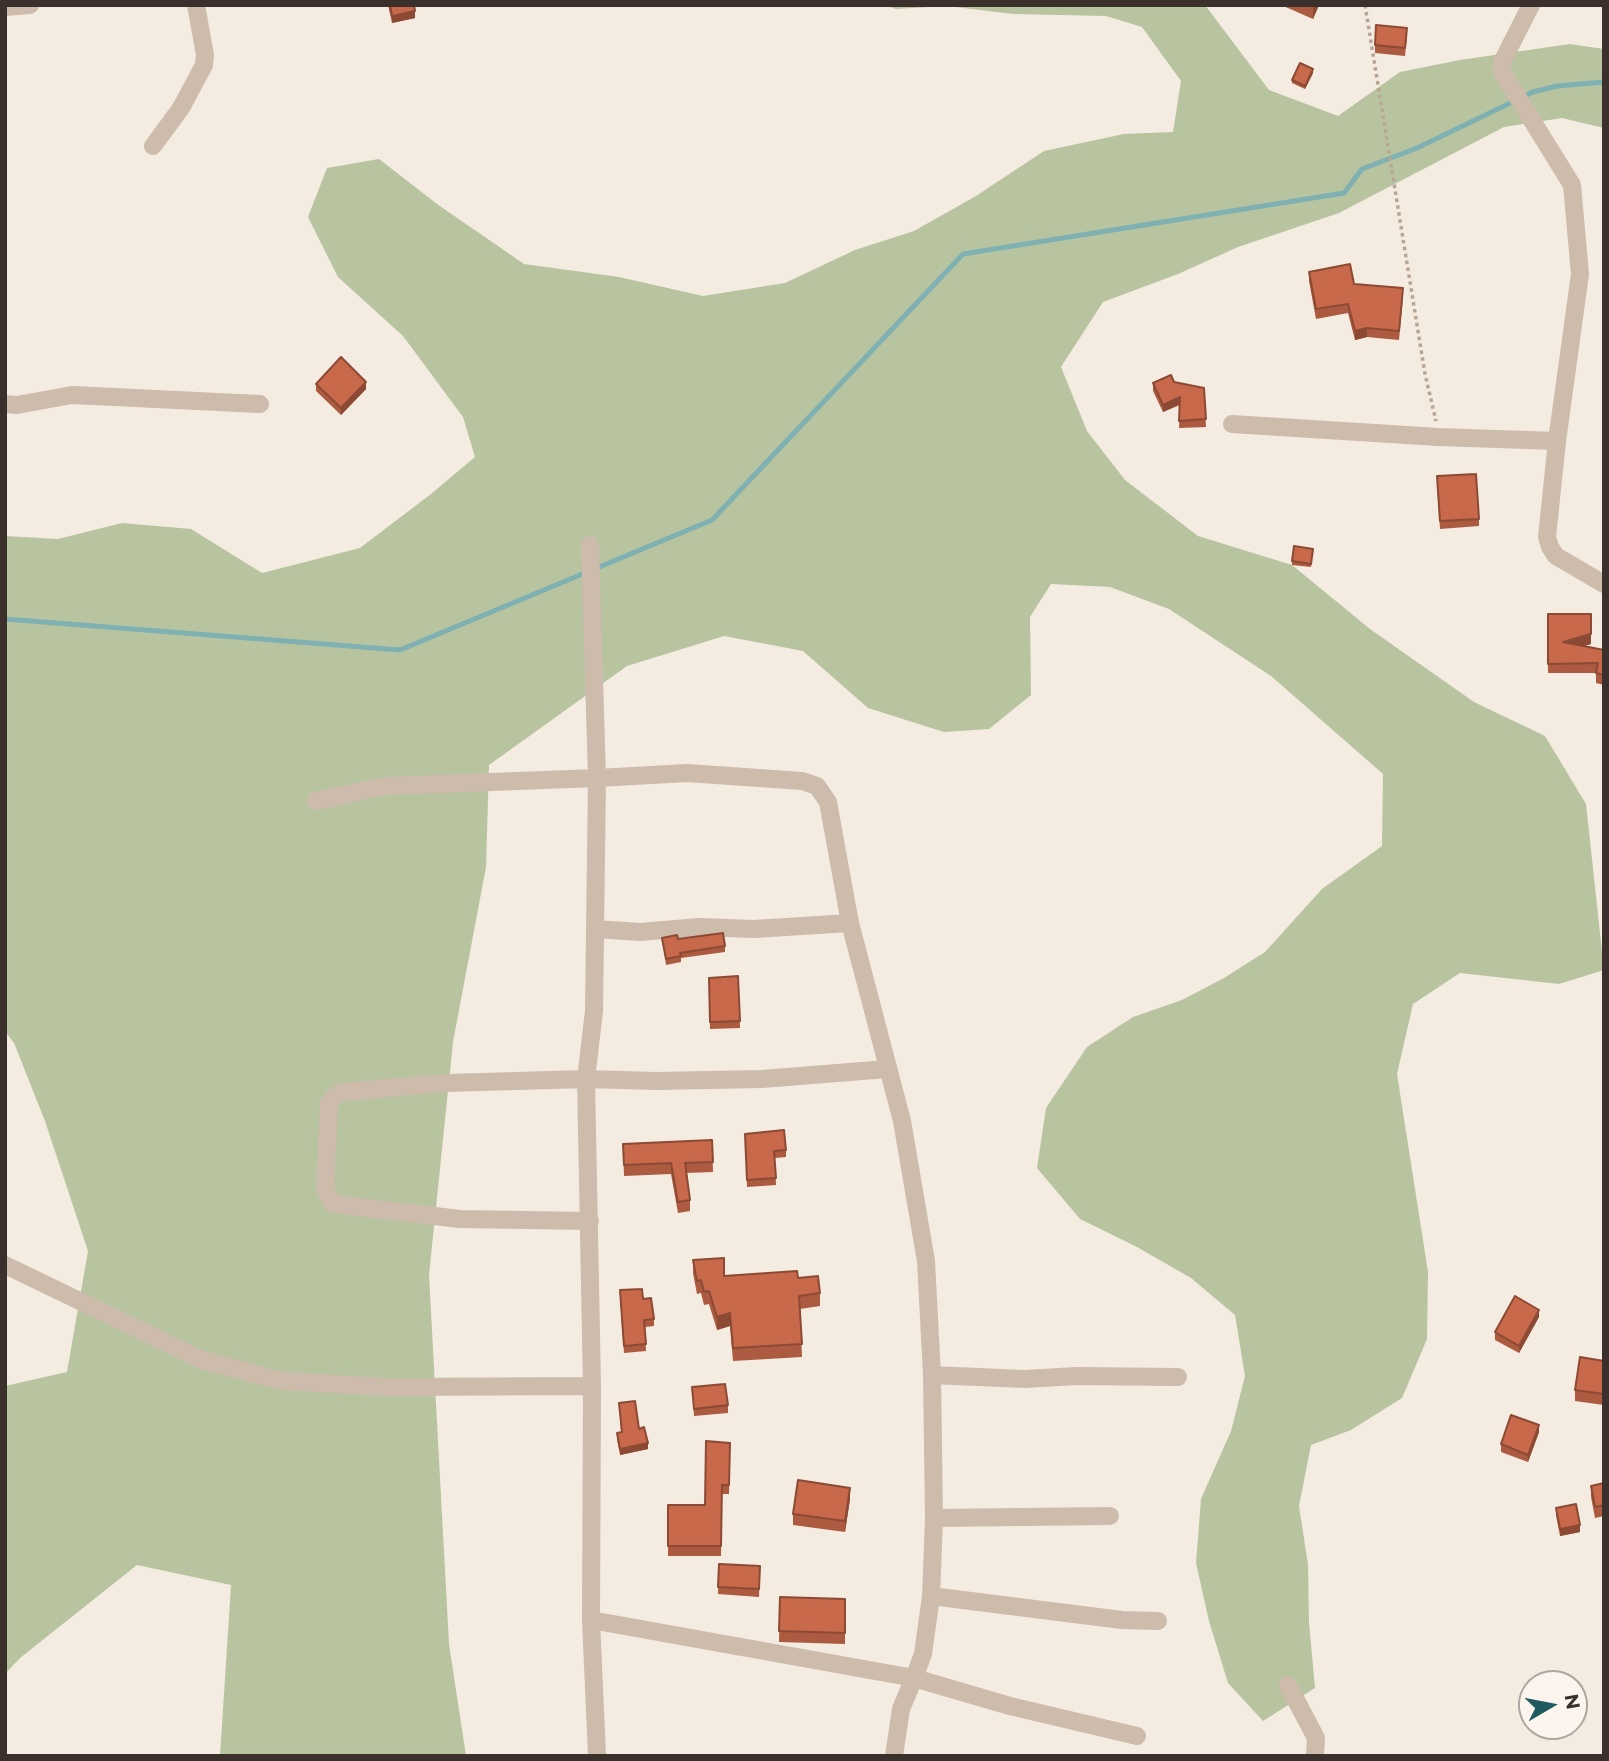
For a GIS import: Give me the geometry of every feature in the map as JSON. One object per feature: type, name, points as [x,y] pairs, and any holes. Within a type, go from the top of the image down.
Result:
[{"type":"street","points":[[5,7],[30,5]]},
{"type":"street","points":[[153,145],[181,108],[204,65],[205,55],[196,5]]},
{"type":"street","points":[[1531,5],[1502,62],[1502,72],[1572,185],[1580,274],[1547,537],[1556,556],[1604,584]]},
{"type":"street","points":[[5,404],[16,405],[72,396],[260,404]]},
{"type":"street","points":[[1232,424],[1438,437],[1557,441]]},
{"type":"street","points":[[590,545],[597,778],[594,1011],[586,1079],[592,1386],[591,1620],[597,1756]]},
{"type":"street","points":[[316,801],[385,786],[687,773],[802,781],[817,786],[828,802],[850,923],[902,1121],[926,1261],[932,1376],[934,1518],[931,1596],[923,1654],[901,1709],[894,1756]]},
{"type":"street","points":[[595,929],[640,932],[700,927],[754,929],[850,923]]},
{"type":"street","points":[[590,1221],[447,1218],[333,1204],[325,1189],[329,1104],[333,1097],[342,1092],[446,1083],[586,1079],[762,1079],[887,1069]]},
{"type":"street","points":[[5,1265],[202,1360],[282,1381],[389,1387],[592,1386]]},
{"type":"street","points":[[932,1376],[1025,1379],[1076,1376],[1178,1377]]},
{"type":"street","points":[[934,1518],[1110,1516]]},
{"type":"street","points":[[931,1596],[1122,1620],[1158,1621]]},
{"type":"street","points":[[591,1620],[914,1678],[1010,1706],[1137,1736]]},
{"type":"street","points":[[1288,1685],[1316,1738],[1315,1756]]},
{"type":"path","points":[[1365,5],[1425,374],[1438,437]]},
{"type":"green space","points":[[883,5],[1205,5],[1269,90],[1338,116],[1400,72],[1570,44],[1604,49],[1604,128],[1562,118],[1504,127],[1339,213],[1238,247],[1178,274],[1103,302],[1061,367],[1087,431],[1125,480],[1198,536],[1292,565],[1370,629],[1474,702],[1545,736],[1586,804],[1604,970],[1559,984],[1460,973],[1413,1004],[1397,1074],[1428,1272],[1427,1339],[1402,1398],[1351,1430],[1311,1445],[1299,1506],[1308,1565],[1309,1623],[1315,1688],[1263,1721],[1228,1683],[1209,1621],[1196,1563],[1201,1499],[1231,1431],[1245,1376],[1235,1315],[1191,1278],[1080,1219],[1037,1168],[1046,1108],[1087,1047],[1133,1017],[1182,1000],[1265,952],[1322,889],[1382,846],[1383,774],[1271,676],[1169,609],[1110,587],[1051,584],[1030,617],[1031,695],[989,729],[944,732],[868,708],[803,651],[724,636],[627,666],[489,765],[486,867],[453,1042],[429,1275],[449,1644],[466,1756],[220,1756],[231,1585],[137,1565],[20,1658],[5,1674],[5,1386],[67,1372],[88,1251],[45,1121],[14,1043],[5,1031],[5,536],[58,539],[122,523],[191,529],[262,573],[360,548],[475,457],[463,417],[403,336],[338,277],[308,217],[327,168],[379,159],[437,204],[524,264],[619,277],[703,296],[785,283],[855,250],[914,231],[976,196],[1044,151],[1124,134],[1173,132],[1181,81],[1142,27],[1106,16],[1013,14],[947,6],[896,9]]},
{"type":"building","points":[[390,5],[414,5],[415,11],[392,16]]},
{"type":"building","points":[[1376,25],[1407,28],[1405,48],[1375,45]]},
{"type":"building","points":[[1300,63],[1313,69],[1305,86],[1292,80]]},
{"type":"building","points":[[1350,264],[1354,284],[1403,288],[1399,331],[1367,328],[1355,331],[1348,304],[1316,309],[1309,272]]},
{"type":"building","points":[[341,357],[366,382],[341,408],[316,384]]},
{"type":"building","points":[[1171,375],[1174,382],[1204,388],[1206,419],[1179,421],[1180,397],[1163,405],[1153,383]]},
{"type":"building","points":[[1476,474],[1479,519],[1440,521],[1437,476]]},
{"type":"building","points":[[1294,546],[1313,549],[1311,564],[1292,561]]},
{"type":"building","points":[[1548,614],[1591,614],[1591,634],[1563,642],[1604,650],[1604,675],[1596,673],[1598,663],[1548,664]]},
{"type":"building","points":[[723,933],[725,946],[680,953],[681,956],[666,959],[662,938],[677,935],[678,939]]},
{"type":"building","points":[[738,976],[740,1021],[710,1022],[709,978]]},
{"type":"building","points":[[784,1130],[786,1150],[774,1151],[776,1178],[747,1180],[745,1134]]},
{"type":"building","points":[[712,1140],[713,1162],[685,1163],[690,1200],[678,1202],[671,1163],[624,1165],[623,1144]]},
{"type":"building","points":[[724,1258],[724,1276],[797,1271],[798,1278],[818,1276],[820,1293],[799,1296],[802,1344],[733,1348],[730,1313],[717,1317],[709,1291],[704,1292],[701,1280],[697,1281],[693,1260]]},
{"type":"building","points":[[642,1289],[643,1299],[651,1298],[654,1319],[644,1320],[646,1344],[624,1346],[620,1290]]},
{"type":"building","points":[[1515,1296],[1539,1310],[1519,1346],[1495,1332]]},
{"type":"building","points":[[1580,1357],[1604,1361],[1604,1394],[1575,1390]]},
{"type":"building","points":[[725,1384],[728,1405],[694,1409],[692,1387]]},
{"type":"building","points":[[635,1401],[639,1429],[644,1427],[648,1443],[620,1449],[617,1433],[622,1432],[619,1403]]},
{"type":"building","points":[[1511,1415],[1539,1425],[1528,1455],[1501,1444]]},
{"type":"building","points":[[706,1441],[730,1443],[729,1485],[722,1485],[721,1546],[668,1546],[668,1505],[705,1505]]},
{"type":"building","points":[[798,1480],[850,1488],[845,1521],[793,1514]]},
{"type":"building","points":[[1604,1483],[1604,1505],[1595,1507],[1591,1486]]},
{"type":"building","points":[[1576,1504],[1580,1525],[1560,1529],[1556,1508]]},
{"type":"building","points":[[719,1564],[760,1566],[759,1589],[718,1587]]},
{"type":"building","points":[[780,1597],[845,1599],[845,1633],[779,1631]]},
{"type":"waterway","points":[[5,619],[400,650],[712,520],[963,254],[1344,193],[1362,169],[1417,148],[1533,92],[1557,86],[1604,82]]}]
